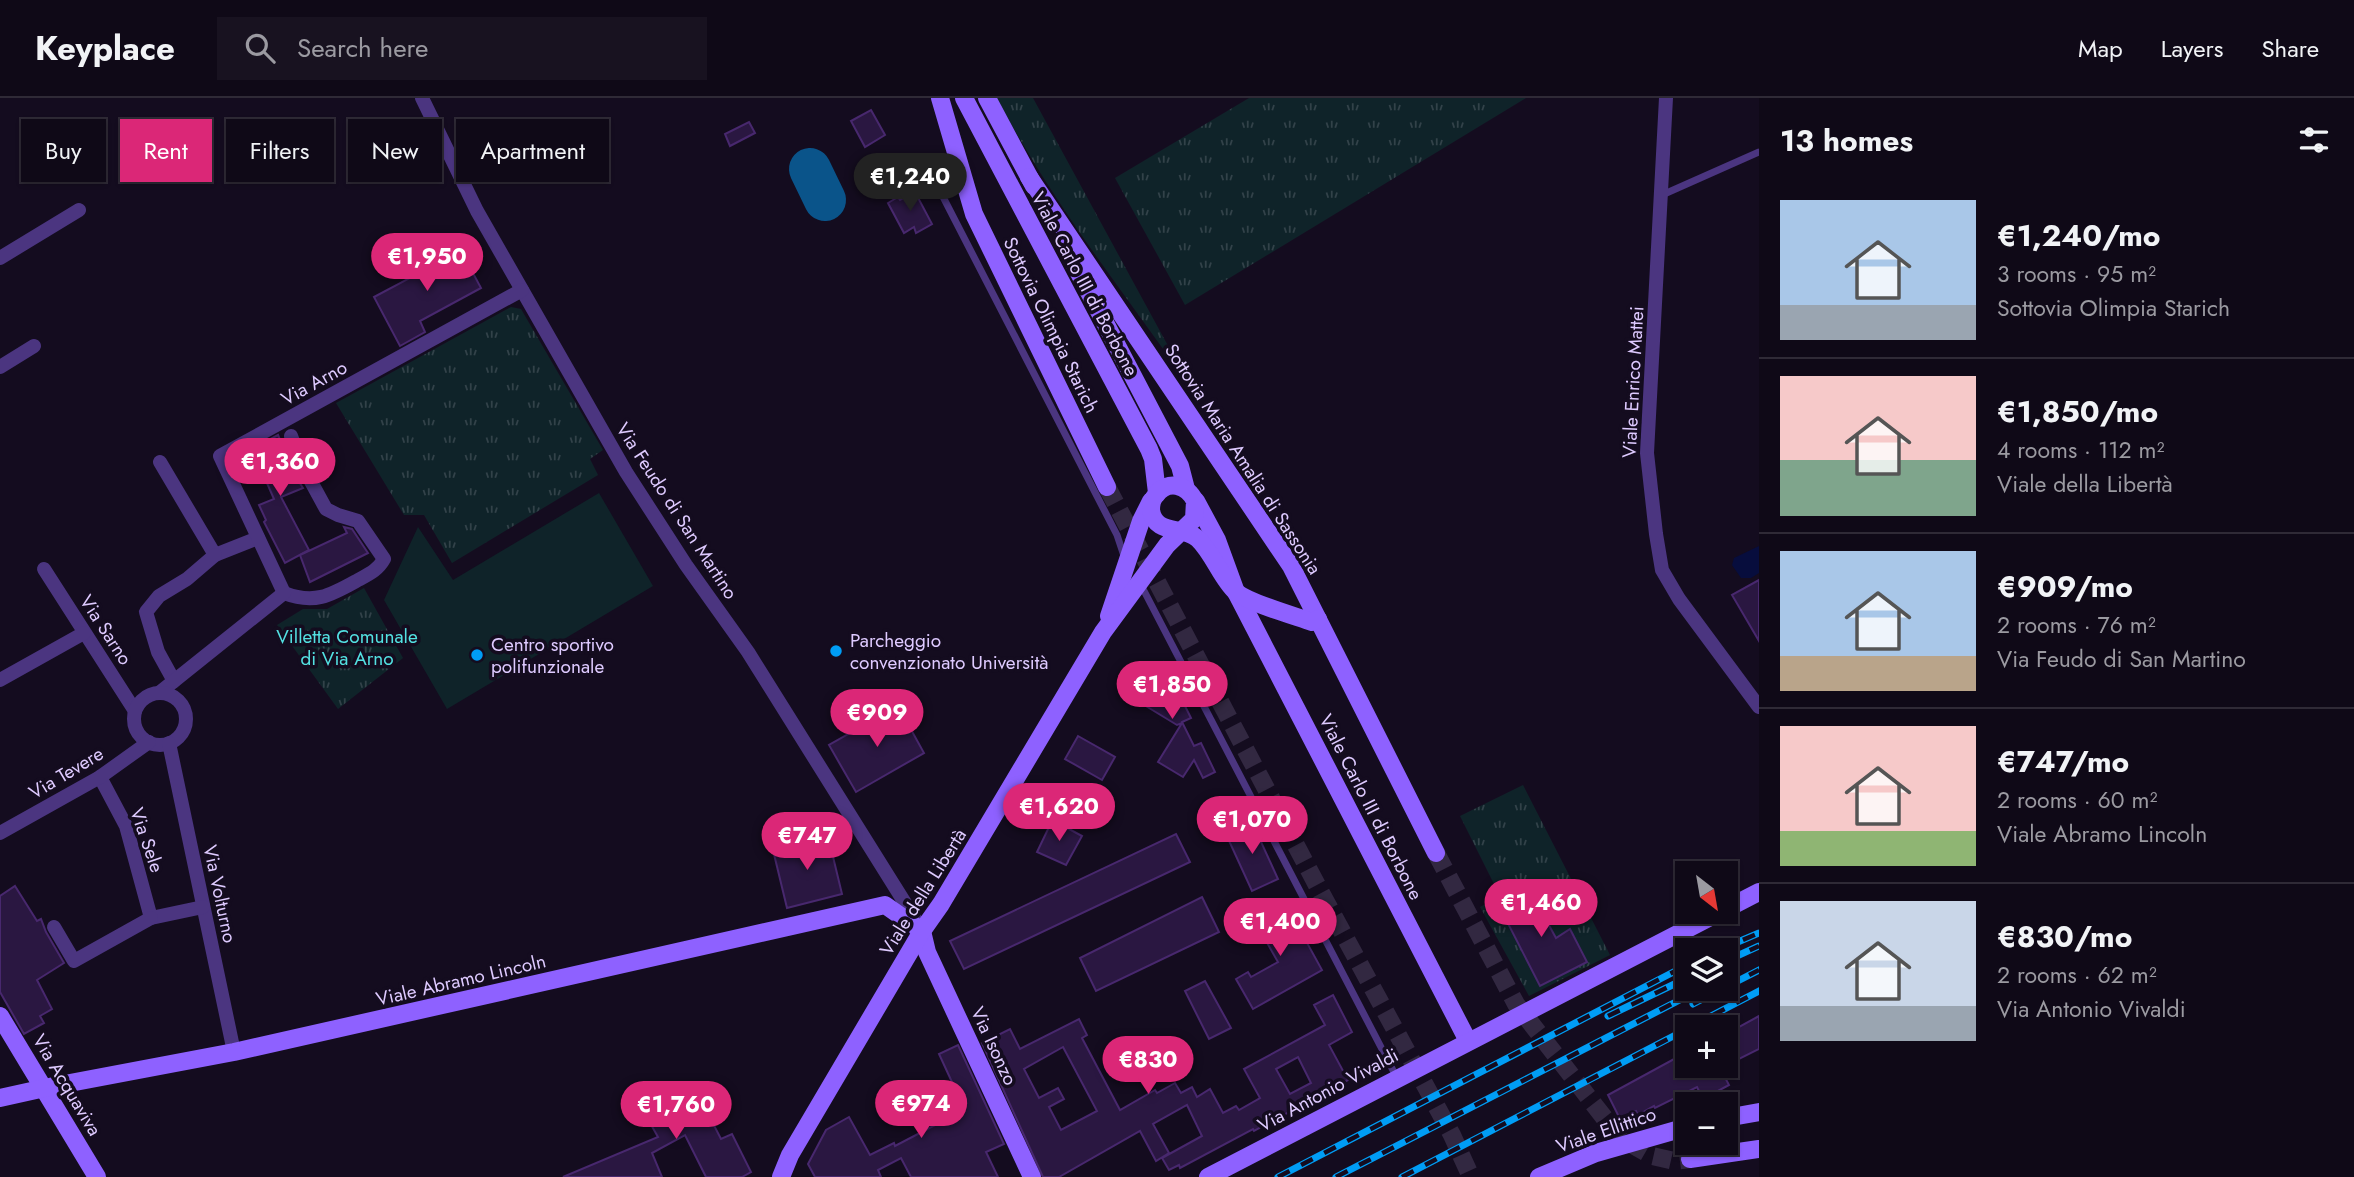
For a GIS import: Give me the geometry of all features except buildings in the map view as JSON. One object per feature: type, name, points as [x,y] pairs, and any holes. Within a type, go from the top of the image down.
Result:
[{"type":"street","name":"Via Feudo di San Martino","points":[[422,98],[477,211],[626,472],[686,565],[748,652],[922,931]]},
{"type":"street","name":"Sottovia Olimpia Starich","points":[[940,98],[974,214],[1107,486]]},
{"type":"street","name":"Viale Carlo III di Borbone","points":[[964,98],[1149,449],[1153,459],[1155,495],[1152,512],[1159,526],[1192,534],[1200,541],[1236,592]]},
{"type":"street","name":"Viale Carlo III di Borbone","points":[[987,98],[1180,466],[1191,495],[1217,540],[1236,592],[1468,1041]]},
{"type":"street","name":"Viale Enrico Mattei","points":[[1666,98],[1647,453],[1662,570],[1679,599],[1759,707]]},
{"type":"street","name":"Sottovia Maria Amalia di Sassonia","points":[[1029,177],[1284,554],[1436,853]]},
{"type":"street","points":[[0,258],[79,210]]},
{"type":"street","name":"Via Arno","points":[[291,436],[302,465],[326,509],[358,521],[384,559],[380,568],[329,596],[298,598],[284,593],[220,456],[522,290]]},
{"type":"street","points":[[0,367],[34,346]]},
{"type":"street","points":[[160,461],[215,555]]},
{"type":"street","points":[[1103,632],[1141,521],[1155,495],[1174,485],[1191,495],[1196,513],[1194,519],[1180,530]]},
{"type":"street","name":"Viale della Libertà","points":[[781,1177],[790,1155],[922,931],[941,904],[1103,632],[1180,530]]},
{"type":"street","points":[[174,681],[158,652],[146,612],[159,596],[187,579],[215,555],[258,538]]},
{"type":"street","name":"Via Sarno","points":[[44,569],[135,711]]},
{"type":"street","points":[[1236,592],[1299,618],[1312,622],[1318,619]]},
{"type":"street","points":[[159,693],[174,697],[184,709],[185,726],[176,739],[169,743],[155,744],[138,733],[134,718],[135,711],[144,698],[159,693],[284,593]]},
{"type":"street","points":[[0,680],[85,633]]},
{"type":"street","name":"Via Tevere","points":[[0,833],[100,777],[149,742]]},
{"type":"street","name":"Via Volturno","points":[[169,743],[234,1052]]},
{"type":"street","name":"Via Sele","points":[[100,777],[126,826],[151,918]]},
{"type":"street","points":[[1738,903],[1759,892]]},
{"type":"street","name":"Viale Abramo Lincoln","points":[[0,1098],[234,1052],[885,905],[922,931]]},
{"type":"street","points":[[54,927],[74,961],[151,918],[203,907]]},
{"type":"street","name":"Via Antonio Vivaldi","points":[[1208,1177],[1697,924]]},
{"type":"street","name":"Via Isonzo","points":[[922,931],[927,952],[1032,1177]]},
{"type":"street","name":"Via Acquaviva","points":[[0,1016],[97,1177]]},
{"type":"street","points":[[1738,1116],[1759,1112]]},
{"type":"street","name":"Viale Ellittico","points":[[1539,1177],[1595,1153],[1675,1130]]},
{"type":"street","points":[[1690,1160],[1759,1149]]},
{"type":"lane","points":[[1662,195],[1759,152]]},
{"type":"lane","points":[[923,158],[1116,535],[1127,563]]},
{"type":"lane","points":[[1139,582],[1397,1078]]},
{"type":"green space","points":[[997,98],[1033,98],[1191,388],[1064,210]]},
{"type":"green space","points":[[1249,98],[1526,98],[1185,305],[1115,178]]},
{"type":"green space","points":[[511,307],[521,309],[603,450],[590,459],[598,475],[452,563],[424,515],[404,515],[336,403]]},
{"type":"green space","name":"Centro sportivo polifunzionale","points":[[599,493],[653,586],[447,709],[384,600],[418,527],[453,580]]},
{"type":"green space","name":"Villetta Comunale di Via Arno","points":[[364,588],[403,658],[338,709],[277,625],[303,609],[327,609]]},
{"type":"green space","points":[[1523,785],[1610,955],[1529,996],[1480,907],[1500,896],[1460,816]]},
{"type":"shaded area","points":[[1759,546],[1759,573],[1751,578],[1741,578],[1732,565],[1734,558]]},
{"type":"taxiway","points":[[810,169],[825,200]]},
{"type":"tunnel","points":[[1107,487],[1452,1135],[1471,1177]]},
{"type":"tunnel","points":[[1436,853],[1516,1004],[1606,1120],[1631,1144],[1652,1156],[1674,1161],[1690,1159]]},
{"type":"railway","points":[[1738,942],[1759,933]]},
{"type":"railway","points":[[1738,956],[1759,946]]},
{"type":"railway","points":[[1738,981],[1759,970]]},
{"type":"railway","points":[[1278,1177],[1675,971]]},
{"type":"railway","points":[[1608,1016],[1675,984]]},
{"type":"railway","points":[[1713,1015],[1759,991]]},
{"type":"railway","points":[[1336,1177],[1678,1001]]},
{"type":"railway","points":[[1693,1004],[1699,1001]]},
{"type":"railway","points":[[1402,1177],[1675,1035]]},
{"type":"place","name":"Parcheggio convenzionato Università","points":[[836,651]]},
{"type":"place","name":"Centro sportivo polifunzionale","points":[[477,655]]}]
